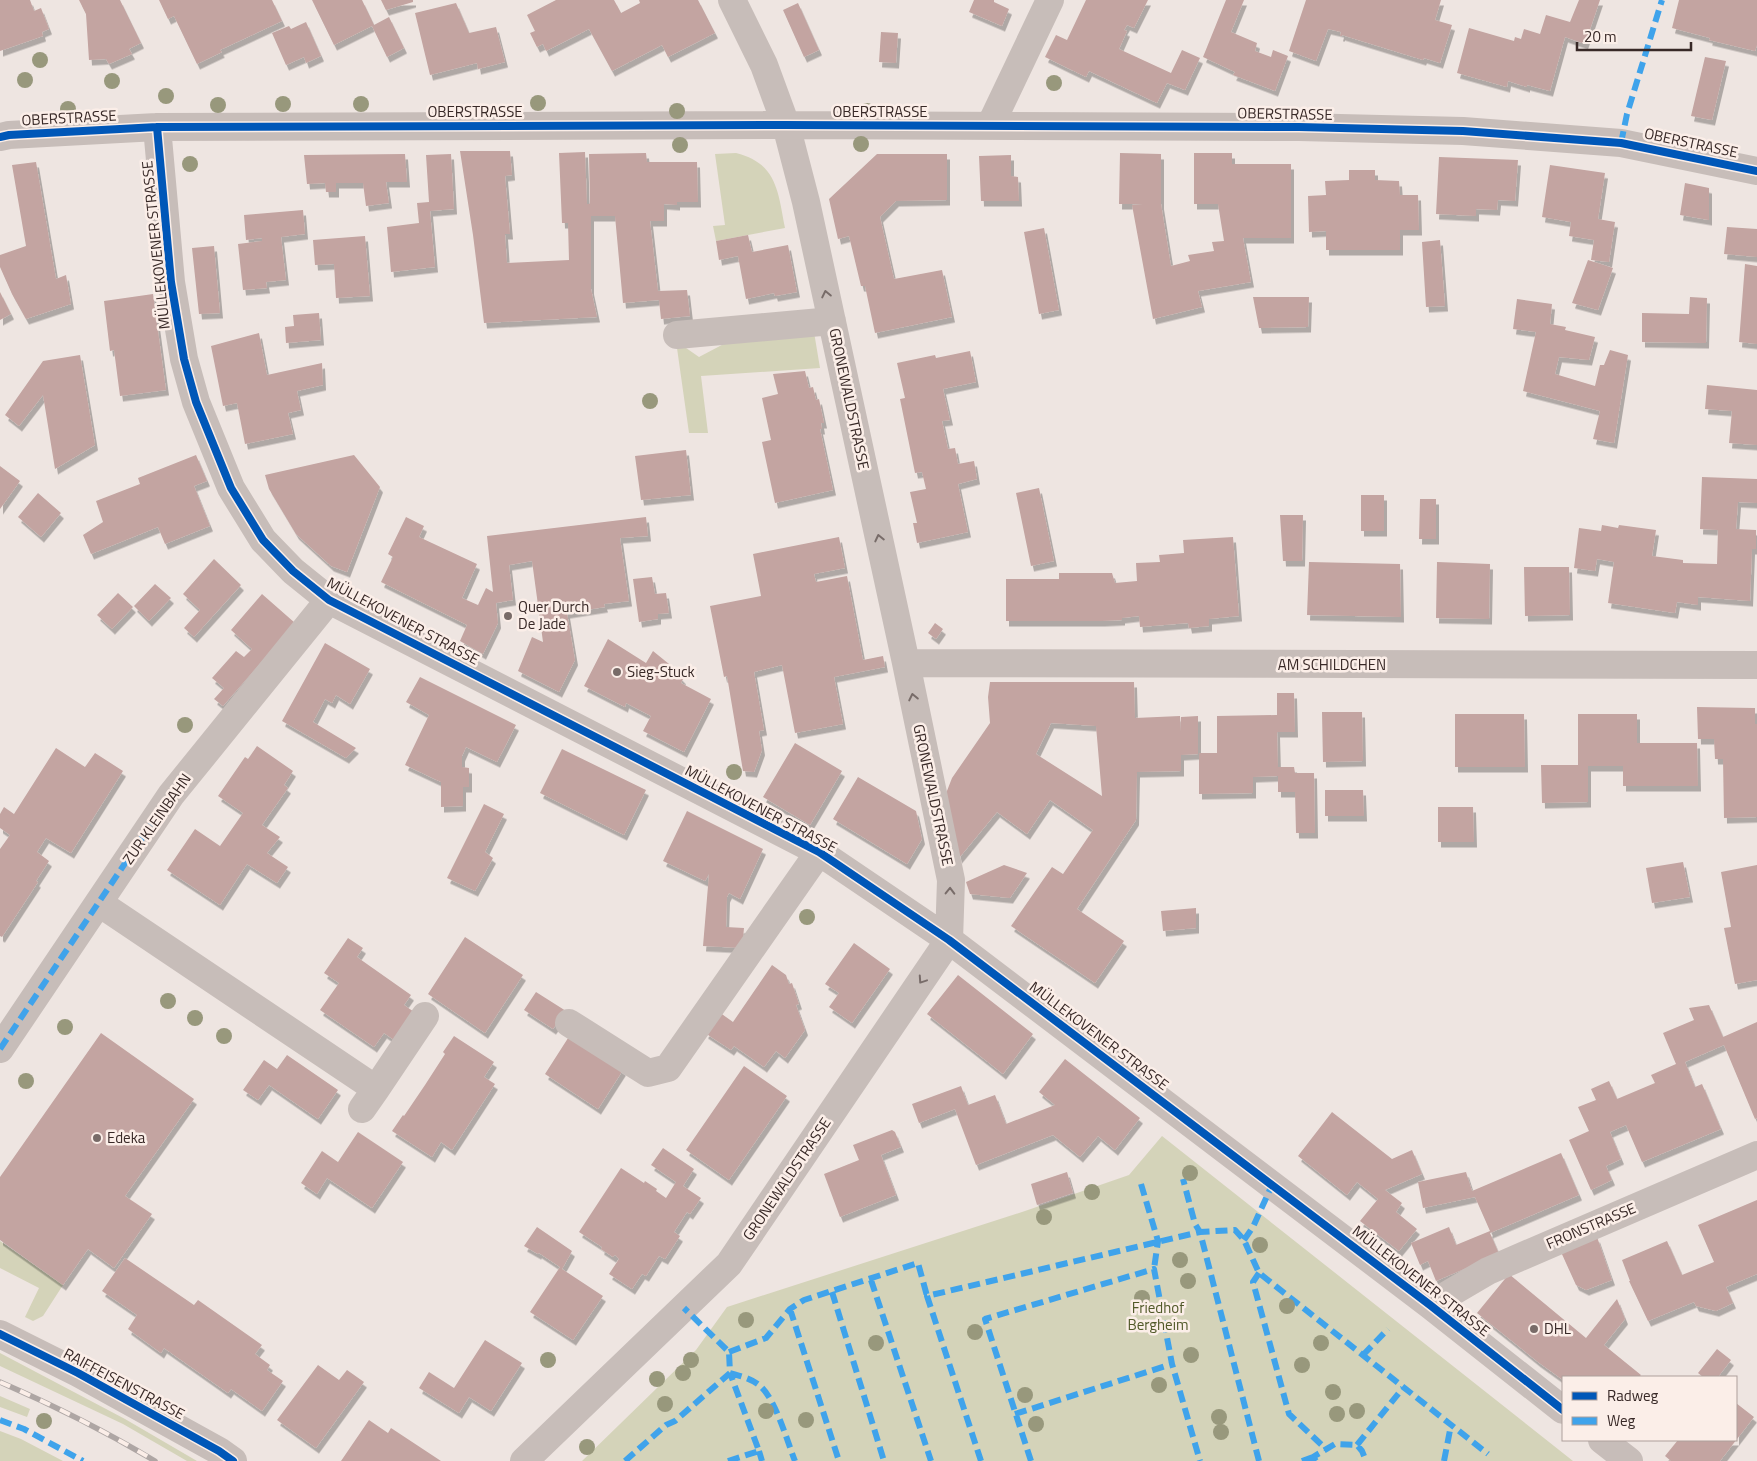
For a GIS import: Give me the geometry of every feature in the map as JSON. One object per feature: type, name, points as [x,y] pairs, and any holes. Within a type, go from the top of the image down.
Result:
[{"type":"street","name":"GRONEWALDSTRASSE","points":[[524,1461],[729,1264],[949,940],[951,880],[806,202],[786,125],[764,65],[732,0]]},
{"type":"street","points":[[990,126],[1050,0]]},
{"type":"street","name":"OBERSTRASSE","points":[[0,137],[9,134],[157,128],[786,125],[1300,127],[1462,131],[1621,143],[1757,171]]},
{"type":"street","name":"MÜLLEKOVENER STRASSE","points":[[157,128],[171,282],[184,359],[196,402],[231,488],[263,540],[293,572],[329,600],[819,852],[949,940],[1430,1305],[1562,1409]]},
{"type":"street","points":[[677,335],[832,320]]},
{"type":"street","name":"ZUR KLEINBAHN","points":[[0,1049],[171,795],[329,600]]},
{"type":"street","name":"AM SCHILDCHEN","points":[[906,663],[1757,665]]},
{"type":"street","points":[[569,1023],[648,1073],[668,1068],[819,852]]},
{"type":"street","points":[[99,902],[369,1099],[425,1016]]},
{"type":"street","name":"FRONSTRASSE","points":[[1430,1305],[1488,1271],[1757,1155]]},
{"type":"street","name":"RAIFFEISENSTRASSE","points":[[0,1334],[78,1373],[219,1451],[233,1461]]},
{"type":"street","points":[[1603,1441],[1629,1461]]},
{"type":"green space","points":[[736,153],[750,158],[768,172],[777,191],[785,228],[716,241],[713,226],[725,225],[715,154]]},
{"type":"green space","points":[[814,332],[820,368],[701,376],[708,433],[689,433],[676,341],[699,357],[737,337]]},
{"type":"green space","name":"Friedhof Bergheim","points":[[1162,1136],[1573,1461],[582,1461],[696,1350],[727,1307],[1025,1211],[1129,1175]]},
{"type":"green space","points":[[0,1241],[63,1285],[43,1316],[33,1321],[25,1317],[39,1288],[0,1268]]},
{"type":"green space","points":[[0,1353],[125,1419],[197,1461],[187,1461],[123,1424],[0,1366]]},
{"type":"green space","points":[[0,1396],[30,1409],[27,1417],[0,1407]]},
{"type":"green space","points":[[0,1431],[21,1439],[63,1461],[0,1461]]},
{"type":"building","points":[[0,0],[30,0],[34,11],[41,8],[49,29],[42,32],[43,36],[0,51]]},
{"type":"building","points":[[79,0],[120,0],[141,43],[129,49],[132,54],[109,64],[106,59],[89,60],[86,14]]},
{"type":"building","points":[[159,0],[272,0],[282,21],[220,50],[222,52],[197,64],[174,16],[168,19]]},
{"type":"building","points":[[312,0],[362,0],[374,25],[389,17],[404,48],[387,57],[372,26],[334,45]]},
{"type":"building","points":[[381,0],[413,0],[413,2],[386,10]]},
{"type":"building","points":[[556,0],[614,0],[621,13],[640,3],[639,0],[698,0],[715,33],[668,57],[662,45],[612,71],[589,29],[546,51],[543,44],[537,47],[530,33],[535,31],[527,15]]},
{"type":"building","points":[[974,0],[994,0],[994,2],[1009,9],[1002,26],[969,12]]},
{"type":"building","points":[[1086,0],[1148,0],[1134,28],[1127,25],[1124,30],[1127,31],[1119,49],[1171,73],[1182,50],[1200,58],[1185,90],[1167,83],[1157,103],[1089,71],[1086,77],[1045,57],[1056,35],[1067,40]]},
{"type":"building","points":[[1226,0],[1244,0],[1231,32],[1257,43],[1255,51],[1271,57],[1273,50],[1288,56],[1275,91],[1233,75],[1235,72],[1203,57]]},
{"type":"building","points":[[1306,0],[1441,0],[1435,20],[1452,25],[1440,63],[1424,58],[1423,60],[1342,35],[1340,36],[1341,32],[1328,29],[1316,61],[1289,51]]},
{"type":"building","points":[[1579,0],[1600,0],[1585,44],[1565,37],[1550,91],[1508,81],[1507,87],[1457,73],[1469,28],[1514,41],[1515,37],[1521,39],[1524,29],[1540,34],[1546,15],[1570,22]]},
{"type":"building","points":[[1679,0],[1757,0],[1757,45],[1755,51],[1709,40],[1710,38],[1672,28]]},
{"type":"building","points":[[456,3],[469,33],[496,27],[505,62],[478,69],[477,63],[430,75],[415,13]]},
{"type":"building","points":[[798,3],[819,50],[804,57],[783,10]]},
{"type":"building","points":[[306,22],[321,56],[306,63],[304,57],[286,65],[272,33],[289,26],[291,29]]},
{"type":"building","points":[[881,32],[898,33],[896,63],[879,62]]},
{"type":"building","points":[[1705,57],[1726,61],[1712,120],[1691,116]]},
{"type":"building","points":[[460,151],[510,151],[512,175],[505,176],[510,234],[505,234],[507,263],[569,260],[568,223],[562,223],[559,153],[585,152],[587,204],[590,204],[589,154],[646,153],[647,162],[697,162],[698,202],[677,202],[677,205],[664,204],[664,221],[650,221],[658,291],[687,290],[690,316],[661,319],[659,300],[623,303],[615,216],[591,216],[591,289],[597,317],[484,323]]},
{"type":"building","points":[[1120,153],[1161,154],[1161,204],[1171,266],[1190,261],[1188,255],[1214,251],[1212,242],[1224,241],[1218,204],[1194,204],[1194,153],[1232,153],[1232,164],[1291,164],[1291,238],[1243,238],[1251,282],[1198,291],[1202,307],[1153,319],[1132,205],[1143,204],[1119,204]]},
{"type":"building","points":[[405,154],[407,182],[386,182],[389,203],[366,206],[363,183],[336,183],[336,192],[326,192],[325,183],[307,184],[304,155]]},
{"type":"building","points":[[451,154],[454,209],[430,211],[435,267],[391,272],[387,227],[419,223],[417,203],[429,202],[426,155]]},
{"type":"building","points":[[877,154],[947,154],[947,200],[896,201],[880,217],[894,279],[942,270],[952,317],[875,333],[865,286],[861,286],[849,236],[838,239],[829,199]]},
{"type":"building","points":[[1011,155],[1011,176],[1018,177],[1019,201],[981,201],[979,156]]},
{"type":"building","points":[[1439,157],[1518,160],[1515,201],[1498,200],[1497,210],[1476,209],[1476,216],[1436,214]]},
{"type":"building","points":[[36,162],[56,279],[66,275],[71,304],[26,319],[0,267],[0,255],[26,246],[12,165]]},
{"type":"building","points":[[1550,165],[1605,173],[1598,219],[1615,222],[1609,262],[1591,260],[1594,240],[1569,236],[1571,222],[1542,217]]},
{"type":"building","points":[[1349,170],[1375,170],[1375,180],[1399,181],[1400,195],[1418,195],[1419,230],[1400,230],[1400,250],[1326,250],[1326,231],[1309,232],[1308,196],[1326,195],[1325,181],[1349,180]]},
{"type":"building","points":[[1685,183],[1709,188],[1709,220],[1680,215]]},
{"type":"building","points":[[303,210],[305,234],[281,237],[286,280],[266,282],[267,288],[243,290],[238,244],[262,241],[262,238],[246,240],[244,215]]},
{"type":"building","points":[[1727,227],[1757,229],[1757,257],[1724,254]]},
{"type":"building","points":[[1044,228],[1059,310],[1039,314],[1024,232]]},
{"type":"building","points":[[748,235],[752,252],[788,245],[797,292],[775,296],[774,293],[746,299],[738,256],[719,260],[716,241]]},
{"type":"building","points":[[365,236],[370,296],[336,298],[334,264],[315,265],[313,240]]},
{"type":"building","points":[[1440,240],[1445,306],[1426,307],[1422,242]]},
{"type":"building","points":[[214,246],[220,313],[199,314],[192,248]]},
{"type":"building","points":[[1588,260],[1613,268],[1598,310],[1572,303]]},
{"type":"building","points":[[1745,264],[1757,266],[1757,344],[1739,342]]},
{"type":"building","points":[[0,292],[11,314],[0,320]]},
{"type":"building","points":[[153,294],[166,390],[120,396],[114,350],[110,351],[104,301]]},
{"type":"building","points":[[1253,297],[1309,297],[1308,327],[1259,328]]},
{"type":"building","points":[[1690,297],[1707,298],[1706,343],[1642,342],[1642,313],[1689,314]]},
{"type":"building","points":[[1517,299],[1552,304],[1550,324],[1566,327],[1565,330],[1595,337],[1589,360],[1559,357],[1555,374],[1595,386],[1600,365],[1604,365],[1610,350],[1628,355],[1614,443],[1593,439],[1600,411],[1523,391],[1536,332],[1513,329]]},
{"type":"building","points":[[319,313],[321,340],[286,343],[285,327],[294,326],[293,315]]},
{"type":"building","points":[[259,333],[267,375],[322,363],[323,385],[297,391],[301,410],[288,413],[293,434],[245,444],[237,403],[223,406],[211,346]]},
{"type":"building","points":[[970,351],[976,382],[943,389],[950,420],[942,421],[948,449],[955,448],[958,464],[974,461],[977,479],[958,484],[968,532],[917,543],[913,523],[917,523],[910,492],[926,489],[922,472],[915,473],[900,399],[905,398],[897,363],[935,355],[936,358]]},
{"type":"building","points":[[80,355],[95,445],[55,469],[43,395],[19,426],[5,415],[43,361]]},
{"type":"building","points":[[805,371],[809,388],[813,387],[816,400],[819,399],[824,423],[821,423],[822,429],[820,429],[833,490],[775,503],[762,442],[771,440],[762,398],[778,394],[773,374]]},
{"type":"building","points":[[1707,385],[1757,390],[1757,445],[1729,443],[1732,411],[1705,409]]},
{"type":"building","points":[[686,450],[691,495],[641,500],[635,456]]},
{"type":"building","points":[[196,455],[207,481],[194,486],[210,526],[165,544],[158,527],[91,554],[83,535],[103,522],[96,501],[140,484],[138,478]]},
{"type":"building","points":[[354,455],[380,487],[347,572],[331,566],[296,534],[269,489],[265,475]]},
{"type":"building","points":[[0,466],[20,481],[0,509]]},
{"type":"building","points":[[1702,477],[1757,479],[1757,503],[1738,502],[1736,529],[1756,530],[1756,549],[1752,549],[1750,601],[1698,597],[1698,605],[1677,602],[1675,613],[1608,603],[1614,562],[1597,559],[1595,571],[1574,568],[1579,528],[1601,531],[1602,525],[1618,528],[1619,525],[1656,530],[1652,556],[1683,560],[1683,563],[1717,564],[1718,530],[1700,529]]},
{"type":"building","points":[[1039,488],[1054,561],[1031,566],[1016,493]]},
{"type":"building","points":[[38,493],[61,513],[41,537],[18,517]]},
{"type":"building","points":[[1361,495],[1384,495],[1384,531],[1361,531]]},
{"type":"building","points":[[1420,499],[1436,499],[1436,539],[1419,539]]},
{"type":"building","points":[[1280,515],[1303,515],[1302,561],[1283,561]]},
{"type":"building","points":[[406,517],[424,526],[419,537],[477,564],[462,598],[478,605],[486,588],[493,592],[487,536],[646,517],[648,536],[620,538],[629,601],[604,604],[605,607],[567,613],[575,660],[559,692],[518,671],[532,637],[543,642],[532,561],[509,565],[513,600],[496,603],[498,623],[483,654],[460,641],[467,625],[381,582],[393,557],[388,554]]},
{"type":"building","points":[[839,537],[845,568],[814,574],[816,582],[847,576],[863,660],[883,656],[885,667],[834,677],[843,724],[795,733],[782,665],[754,672],[764,730],[759,731],[762,750],[754,772],[743,771],[727,676],[724,677],[710,606],[761,596],[753,554]]},
{"type":"building","points":[[1233,537],[1239,616],[1209,619],[1209,626],[1189,628],[1188,623],[1140,627],[1139,616],[1122,618],[1122,620],[1102,621],[1006,621],[1006,579],[1059,579],[1059,573],[1112,573],[1115,583],[1137,581],[1136,563],[1160,562],[1159,555],[1184,553],[1183,540]]},
{"type":"building","points":[[214,559],[241,585],[194,637],[184,628],[200,610],[183,594]]},
{"type":"building","points":[[1309,562],[1400,564],[1401,617],[1307,615]]},
{"type":"building","points":[[1437,562],[1490,564],[1489,619],[1436,618]]},
{"type":"building","points":[[1524,567],[1569,567],[1570,615],[1525,616]]},
{"type":"building","points":[[652,577],[655,594],[666,593],[669,613],[658,614],[658,619],[639,622],[633,579]]},
{"type":"building","points":[[155,584],[171,598],[149,621],[134,606]]},
{"type":"building","points":[[118,593],[133,607],[112,629],[97,615]]},
{"type":"building","points":[[262,594],[295,623],[223,706],[214,699],[224,688],[212,678],[236,651],[244,657],[252,649],[231,630]]},
{"type":"building","points":[[935,623],[943,629],[936,639],[928,633]]},
{"type":"building","points":[[608,639],[646,663],[653,651],[683,679],[681,683],[711,699],[684,752],[643,731],[651,716],[626,703],[625,707],[584,686]]},
{"type":"building","points":[[325,643],[370,669],[350,704],[336,695],[332,703],[325,699],[313,722],[356,748],[346,758],[282,721]]},
{"type":"building","points":[[420,677],[516,725],[497,762],[466,747],[462,756],[462,767],[469,768],[469,787],[463,787],[463,806],[441,807],[441,782],[405,765],[429,715],[406,702]]},
{"type":"building","points":[[990,682],[1134,682],[1135,718],[1180,716],[1181,732],[1181,717],[1198,716],[1198,754],[1181,755],[1181,771],[1137,772],[1136,820],[1077,909],[1124,941],[1095,983],[1011,926],[1052,867],[1063,874],[1093,830],[1050,800],[1027,834],[997,812],[959,858],[945,796],[952,778],[990,723],[988,697]],"holes":[[[1051,723],[1096,726],[1102,796],[1036,754]]]},
{"type":"building","points":[[1277,693],[1294,693],[1295,732],[1277,732],[1278,767],[1294,767],[1295,773],[1314,773],[1315,833],[1296,833],[1295,792],[1278,792],[1278,776],[1253,777],[1253,793],[1199,794],[1199,753],[1217,753],[1217,716],[1277,715]]},
{"type":"building","points":[[1697,707],[1755,708],[1755,724],[1757,724],[1757,817],[1724,818],[1723,759],[1715,759],[1714,739],[1698,739]]},
{"type":"building","points":[[1322,712],[1362,712],[1363,761],[1323,762]]},
{"type":"building","points":[[1455,714],[1524,714],[1525,767],[1455,767]]},
{"type":"building","points":[[1578,714],[1637,714],[1637,743],[1697,743],[1698,786],[1623,786],[1623,766],[1588,766],[1588,802],[1542,803],[1541,765],[1578,765]]},
{"type":"building","points":[[795,743],[842,771],[810,825],[763,797]]},
{"type":"building","points":[[257,746],[293,771],[284,785],[288,788],[262,825],[280,837],[267,853],[288,867],[277,883],[247,864],[220,905],[167,870],[195,829],[220,846],[243,813],[218,796],[245,757],[248,759]]},
{"type":"building","points":[[56,748],[85,767],[95,753],[123,771],[71,853],[46,838],[37,852],[49,861],[36,881],[38,882],[2,937],[0,936],[0,849],[10,835],[0,828],[0,814],[4,807],[14,814]]},
{"type":"building","points":[[562,749],[646,790],[624,835],[540,793]]},
{"type":"building","points":[[858,777],[916,811],[922,839],[907,864],[833,819]]},
{"type":"building","points":[[1325,790],[1363,790],[1364,816],[1325,816]]},
{"type":"building","points":[[484,804],[504,814],[485,852],[493,858],[475,891],[447,878]]},
{"type":"building","points":[[1438,807],[1473,807],[1474,842],[1438,842]]},
{"type":"building","points":[[687,811],[763,849],[740,899],[729,893],[727,897],[726,927],[744,928],[742,948],[703,946],[709,874],[705,881],[663,861]]},
{"type":"building","points":[[1683,862],[1690,897],[1652,903],[1646,868]]},
{"type":"building","points":[[1004,865],[1027,873],[1010,898],[970,894],[966,882]]},
{"type":"building","points":[[1757,865],[1757,980],[1735,984],[1724,928],[1731,927],[1721,872]]},
{"type":"building","points":[[1196,908],[1196,928],[1163,931],[1161,911]]},
{"type":"building","points":[[465,937],[523,975],[485,1033],[428,994]]},
{"type":"building","points":[[348,938],[363,948],[357,957],[411,995],[404,1005],[417,1014],[397,1042],[384,1033],[374,1047],[320,1010],[339,983],[324,973]]},
{"type":"building","points":[[854,943],[890,969],[852,1023],[829,1007],[839,993],[825,984]]},
{"type":"building","points":[[772,965],[786,975],[789,984],[792,983],[799,1004],[796,1005],[805,1030],[785,1058],[776,1051],[764,1067],[734,1046],[731,1050],[705,1033],[719,1012],[733,1022]]},
{"type":"building","points":[[958,975],[1033,1034],[1003,1074],[927,1014]]},
{"type":"building","points":[[536,992],[566,1011],[553,1029],[524,1010]]},
{"type":"building","points":[[1709,1005],[1723,1037],[1757,1022],[1757,1118],[1755,1119],[1724,1045],[1685,1062],[1695,1087],[1702,1084],[1721,1129],[1642,1162],[1626,1125],[1610,1132],[1621,1159],[1606,1166],[1612,1180],[1591,1190],[1569,1140],[1589,1131],[1578,1107],[1596,1100],[1591,1089],[1609,1081],[1617,1099],[1655,1083],[1651,1075],[1676,1064],[1663,1033],[1694,1020],[1689,1008]]},
{"type":"building","name":"Edeka","points":[[101,1033],[194,1099],[125,1196],[152,1214],[114,1268],[88,1249],[63,1285],[0,1240],[0,1177]]},
{"type":"building","points":[[570,1035],[623,1070],[598,1109],[545,1074]]},
{"type":"building","points":[[454,1036],[494,1062],[484,1077],[495,1084],[452,1150],[441,1142],[432,1157],[392,1131],[425,1085]]},
{"type":"building","points":[[287,1055],[338,1090],[318,1119],[269,1085],[258,1100],[243,1090],[264,1060],[277,1069]]},
{"type":"building","points":[[1065,1059],[1140,1118],[1115,1150],[1098,1136],[1080,1157],[1053,1135],[976,1165],[955,1109],[919,1123],[912,1104],[961,1086],[968,1105],[995,1095],[1006,1124],[1055,1105],[1039,1092]]},
{"type":"building","points":[[744,1066],[787,1096],[729,1180],[686,1150]]},
{"type":"building","points":[[1332,1112],[1392,1159],[1412,1150],[1422,1174],[1385,1190],[1402,1203],[1396,1212],[1417,1229],[1399,1251],[1360,1221],[1378,1199],[1357,1182],[1347,1195],[1298,1156]]},
{"type":"building","points":[[892,1130],[895,1132],[901,1147],[881,1155],[896,1195],[840,1217],[824,1174],[859,1160],[853,1145]]},
{"type":"building","points":[[358,1132],[403,1162],[372,1208],[327,1178],[317,1194],[301,1183],[322,1151],[338,1162]]},
{"type":"building","points":[[663,1148],[694,1169],[683,1186],[701,1198],[690,1214],[687,1212],[674,1232],[680,1236],[665,1259],[659,1256],[646,1276],[642,1274],[632,1289],[609,1274],[619,1259],[615,1255],[613,1257],[601,1249],[602,1247],[579,1232],[621,1168],[657,1189],[656,1191],[666,1198],[676,1182],[651,1165]]},
{"type":"building","points":[[1561,1153],[1579,1195],[1490,1233],[1499,1254],[1436,1281],[1428,1261],[1420,1265],[1411,1243],[1449,1227],[1456,1245],[1490,1231],[1475,1197],[1423,1208],[1418,1182],[1466,1172],[1472,1191]]},
{"type":"building","points":[[1067,1172],[1073,1193],[1037,1205],[1031,1184]]},
{"type":"building","points":[[1757,1200],[1757,1274],[1726,1287],[1733,1303],[1716,1311],[1696,1306],[1694,1302],[1648,1321],[1629,1281],[1622,1260],[1667,1241],[1682,1275],[1714,1262],[1698,1225]]},
{"type":"building","points":[[537,1227],[572,1251],[562,1269],[603,1296],[573,1340],[530,1312],[560,1267],[539,1253],[524,1246]]},
{"type":"building","points":[[1597,1237],[1612,1280],[1586,1290],[1576,1285],[1561,1252]]},
{"type":"building","points":[[125,1258],[194,1305],[198,1300],[262,1345],[255,1354],[270,1365],[267,1370],[283,1381],[262,1411],[231,1389],[228,1393],[164,1348],[161,1353],[128,1329],[137,1315],[102,1291]]},
{"type":"building","points":[[1509,1274],[1586,1338],[1617,1299],[1625,1319],[1604,1345],[1641,1375],[1562,1376],[1562,1379],[1477,1313]]},
{"type":"building","points":[[485,1340],[522,1363],[491,1411],[469,1397],[459,1413],[419,1388],[429,1372],[454,1388]]},
{"type":"building","points":[[1717,1349],[1731,1360],[1719,1376],[1702,1376],[1698,1373]]},
{"type":"building","points":[[318,1365],[339,1380],[347,1370],[364,1382],[316,1448],[277,1420]]},
{"type":"building","points":[[1737,1404],[1754,1417],[1737,1439]]},
{"type":"building","points":[[369,1420],[388,1433],[391,1428],[441,1461],[341,1461]]},
{"type":"building","points":[[1677,1441],[1735,1441],[1720,1461],[1671,1461],[1665,1456]]},
{"type":"railway","points":[[0,1382],[79,1419],[155,1461]]},
{"type":"marked path","points":[[1621,143],[1627,114],[1662,0]]},
{"type":"marked path","points":[[0,1049],[171,795]]},
{"type":"marked path","points":[[981,1461],[927,1296],[1200,1232],[1195,1224],[1183,1179]]},
{"type":"marked path","points":[[1141,1184],[1158,1241],[1154,1269]]},
{"type":"marked path","points":[[1244,1240],[1253,1227],[1272,1185]]},
{"type":"marked path","points":[[1259,1461],[1200,1232],[1235,1230],[1244,1240],[1259,1273],[1488,1454]]},
{"type":"marked path","points":[[729,1352],[766,1338],[790,1309],[804,1300],[918,1263],[927,1296]]},
{"type":"marked path","points":[[1031,1461],[985,1319],[1154,1269],[1172,1364],[1200,1461]]},
{"type":"marked path","points":[[1259,1273],[1253,1282],[1289,1414],[1326,1449]]},
{"type":"marked path","points":[[871,1280],[931,1461]]},
{"type":"marked path","points":[[832,1292],[884,1461]]},
{"type":"marked path","points":[[625,1461],[730,1373],[729,1352],[684,1308]]},
{"type":"marked path","points":[[790,1309],[839,1461]]},
{"type":"marked path","points":[[1363,1355],[1388,1329]]},
{"type":"marked path","points":[[1015,1414],[1172,1364]]},
{"type":"marked path","points":[[730,1373],[752,1381],[765,1391],[775,1409],[795,1461]]},
{"type":"marked path","points":[[728,1461],[759,1451],[730,1373]]},
{"type":"marked path","points":[[1357,1445],[1403,1388]]},
{"type":"marked path","points":[[0,1420],[24,1429],[83,1461]]},
{"type":"marked path","points":[[1444,1461],[1451,1425]]},
{"type":"marked path","points":[[1316,1461],[1313,1457],[1335,1444],[1357,1445],[1366,1461]]},
{"type":"marked path","points":[[759,1451],[762,1461]]},
{"type":"marked path","points":[[1302,1461],[1313,1457]]},
{"type":"cycle path","points":[[0,137],[157,127],[786,125],[1299,127],[1463,131],[1621,143],[1757,171]]},
{"type":"cycle path","points":[[157,127],[171,282],[184,359],[196,402],[231,488],[263,540],[293,571],[329,600],[819,852],[949,940],[1430,1305],[1562,1409]]},
{"type":"cycle path","points":[[0,1334],[78,1373],[219,1451],[233,1461]]},
{"type":"place","name":"Quer Durch De Jade","points":[[508,616]]},
{"type":"place","name":"Sieg-Stuck","points":[[617,672]]},
{"type":"place","name":"Edeka","points":[[97,1138]]},
{"type":"place","name":"DHL","points":[[1534,1329]]}]
